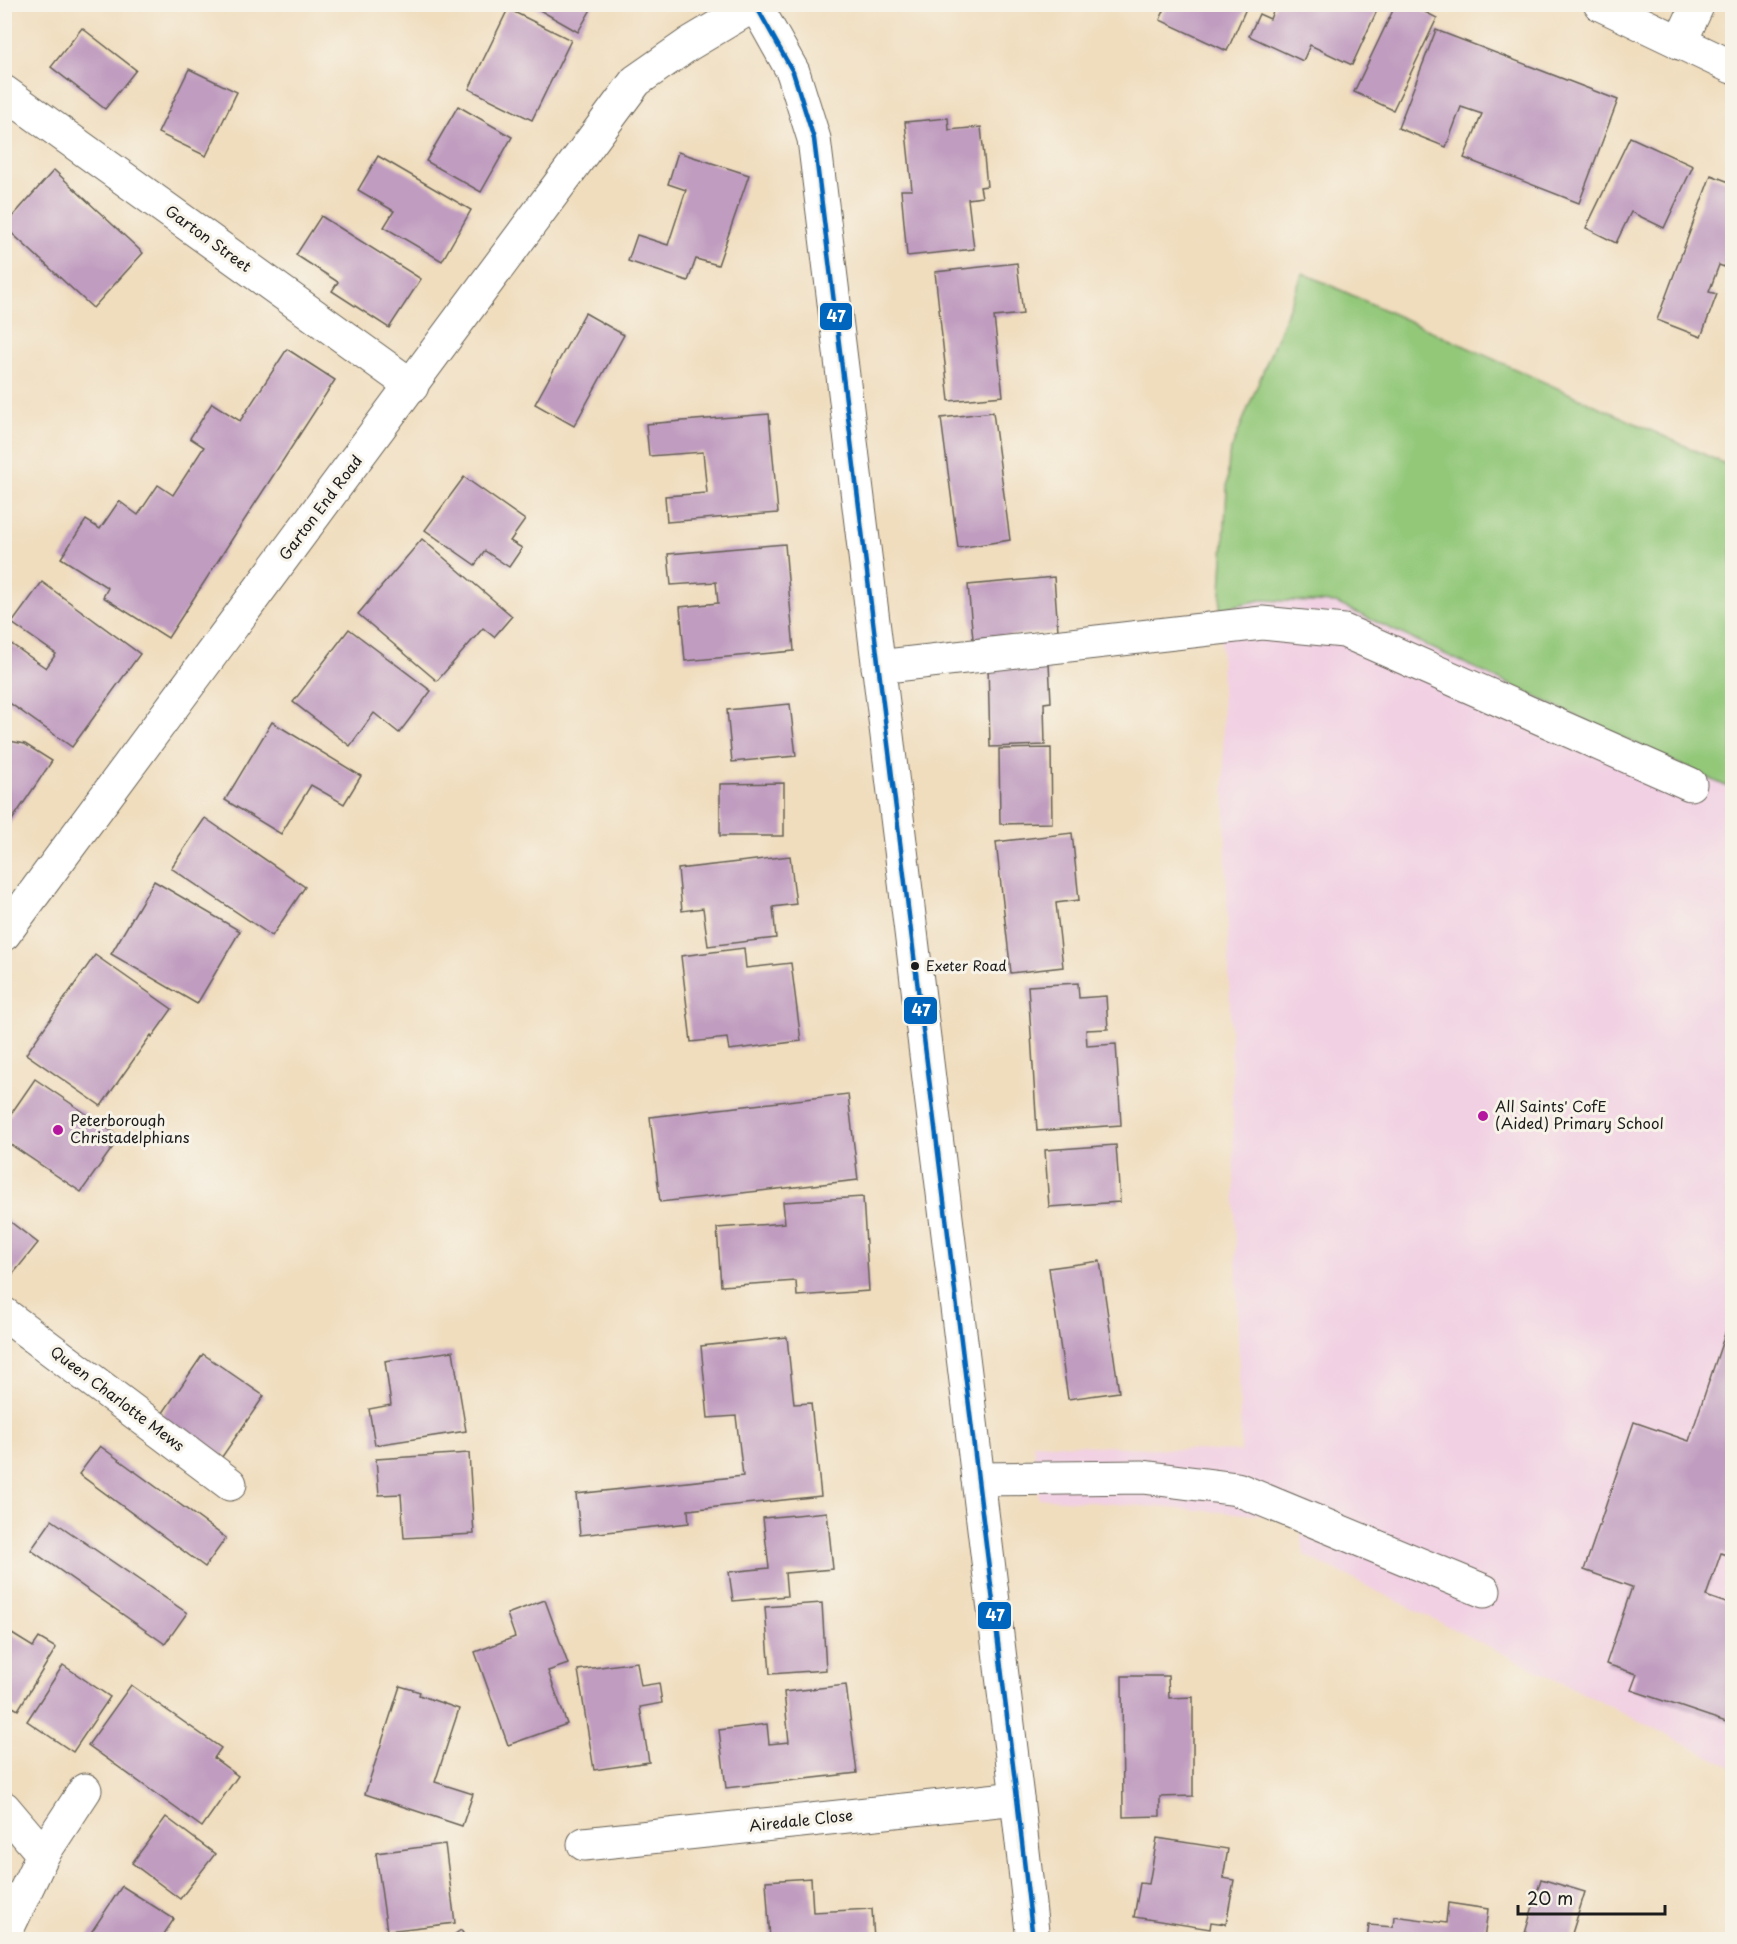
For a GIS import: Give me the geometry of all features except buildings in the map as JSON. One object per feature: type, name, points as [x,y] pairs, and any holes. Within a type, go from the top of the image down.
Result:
[{"type":"street","points":[[1600,4],[1732,67]]},
{"type":"street","points":[[1680,43],[1698,4]]},
{"type":"street","points":[[755,5],[793,72],[814,139],[1033,1940]]},
{"type":"street","name":"Garton End Road","points":[[4,934],[636,81],[689,44],[755,5]]},
{"type":"street","name":"Garton Street","points":[[4,92],[412,386]]},
{"type":"street","points":[[878,667],[1262,622],[1344,631],[1690,784]]},
{"type":"street","name":"Queen Charlotte Mews","points":[[4,1314],[230,1484]]},
{"type":"street","points":[[978,1479],[1143,1477],[1238,1489],[1484,1591]]},
{"type":"street","points":[[4,1936],[43,1854],[85,1790]]},
{"type":"street","name":"Airedale Close","points":[[584,1844],[1017,1798]]},
{"type":"street","points":[[4,1808],[43,1854]]},
{"type":"shaded area","name":"All Saints' CofE (Aided) Primary School","points":[[1260,600],[1336,603],[1732,789],[1732,1767],[1304,1555],[1299,1518],[1039,1498],[1033,1443],[1241,1452],[1220,609]]},
{"type":"green space","points":[[1303,273],[1732,467],[1732,789],[1336,603],[1261,600],[1220,609],[1229,455]]},
{"type":"transit line","name":"47","points":[[755,4],[793,72],[814,139],[1033,1940]]},
{"type":"place","name":"Exeter Road","points":[[915,966]]},
{"type":"place","name":"All Saints' CofE (Aided) Primary School","points":[[1483,1116]]},
{"type":"place","name":"Peterborough Christadelphians","points":[[58,1130]]}]
